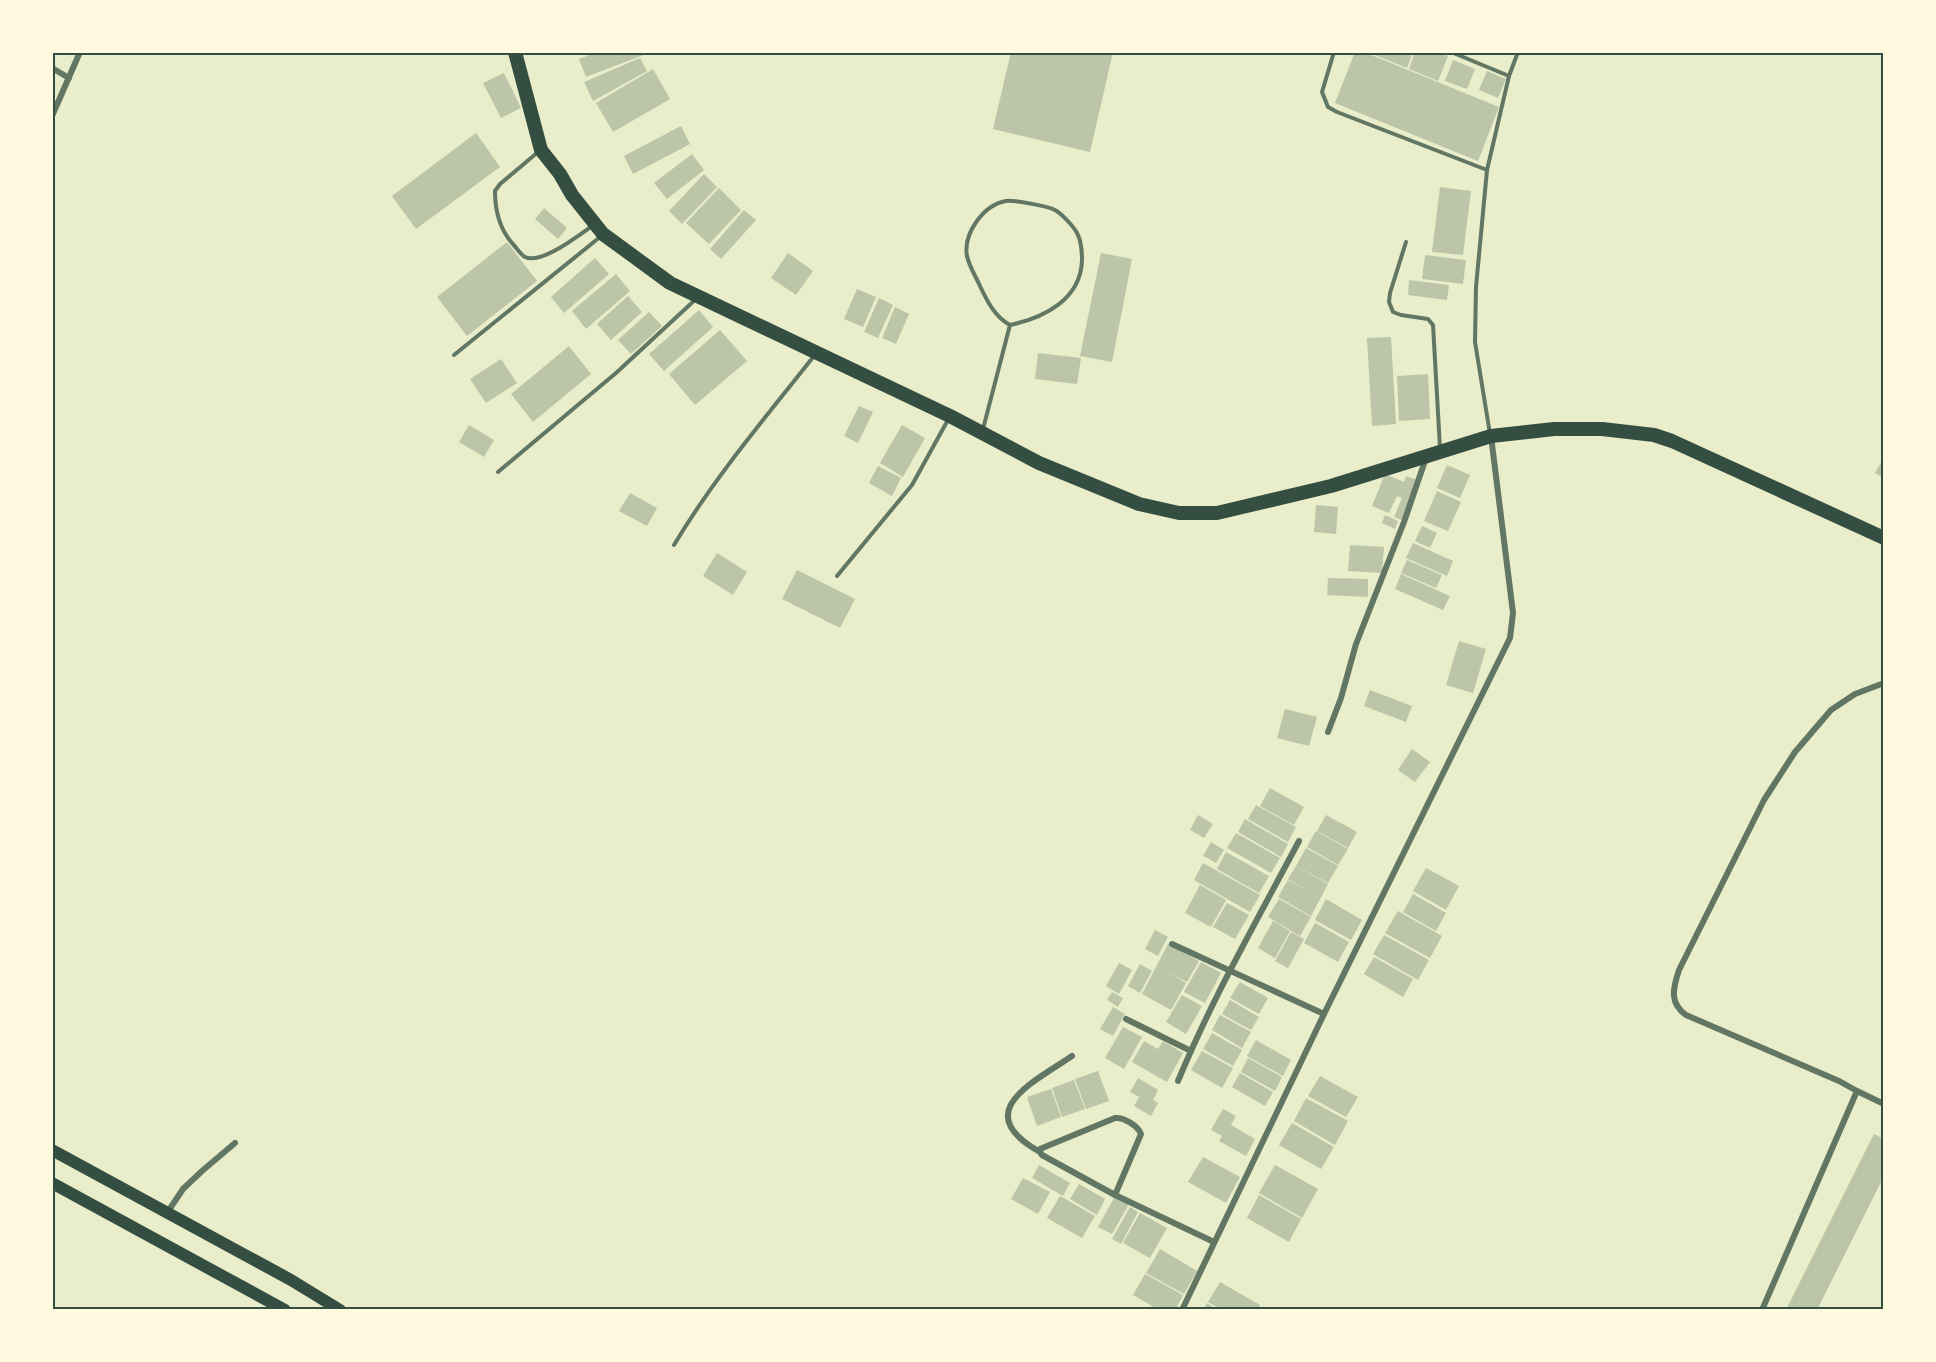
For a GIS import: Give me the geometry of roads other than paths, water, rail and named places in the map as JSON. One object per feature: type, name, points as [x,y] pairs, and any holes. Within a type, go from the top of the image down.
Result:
[{"type":"highway","points":[[515,52],[541,150],[599,229],[670,283],[950,416],[1039,463],[1139,504],[1179,513],[1197,514],[1242,508],[1331,486],[1491,435],[1583,428],[1654,435],[1672,441],[1884,538]]},
{"type":"main road","points":[[52,1150],[291,1280],[340,1310]]},
{"type":"main road","points":[[52,1183],[285,1310]]},
{"type":"street","points":[[52,116],[80,52]]},
{"type":"street","points":[[52,68],[69,78]]},
{"type":"street","points":[[1182,1310],[1324,1014],[1510,638],[1513,613],[1491,435]]},
{"type":"street","points":[[1328,732],[1341,698],[1356,644],[1404,522],[1426,456]]},
{"type":"street","points":[[1884,683],[1855,694],[1831,710],[1795,752],[1772,785],[1679,970],[1674,994],[1679,1010],[1686,1015],[1839,1081],[1884,1104]]},
{"type":"street","points":[[1178,1081],[1230,972],[1299,841]]},
{"type":"street","points":[[1172,944],[1324,1014]]},
{"type":"street","points":[[1126,1020],[1191,1051]]},
{"type":"street","points":[[1072,1056],[1014,1098],[1007,1113],[1008,1122],[1014,1134],[1025,1143],[1115,1195],[1214,1242]]},
{"type":"street","points":[[1762,1310],[1857,1091]]},
{"type":"street","points":[[1040,1152],[1042,1148],[1115,1118],[1123,1119],[1141,1134],[1115,1195]]},
{"type":"street","points":[[167,1213],[183,1189],[235,1143]]},
{"type":"lane","points":[[1334,52],[1322,92],[1329,107],[1487,170]]},
{"type":"lane","points":[[1451,52],[1509,76]]},
{"type":"lane","points":[[1491,435],[1474,342],[1476,287],[1487,170],[1509,76],[1518,52]]},
{"type":"lane","points":[[541,150],[500,184],[495,191],[503,232],[524,256],[532,258],[540,257],[599,229]]},
{"type":"lane","points":[[1006,201],[1038,205],[1056,211],[1077,233],[1082,249],[1081,267],[1071,294],[1048,312],[1031,321],[1010,325],[1000,320],[982,291],[967,258],[967,243],[971,231],[983,213],[1006,201]]},
{"type":"lane","points":[[454,355],[599,229]]},
{"type":"lane","points":[[1406,242],[1389,302],[1393,312],[1428,319],[1432,326],[1441,452]]},
{"type":"lane","points":[[498,472],[616,373],[698,297]]},
{"type":"lane","points":[[982,433],[1010,325]]},
{"type":"lane","points":[[674,545],[718,478],[816,353]]},
{"type":"lane","points":[[837,576],[912,485],[950,416]]}]
